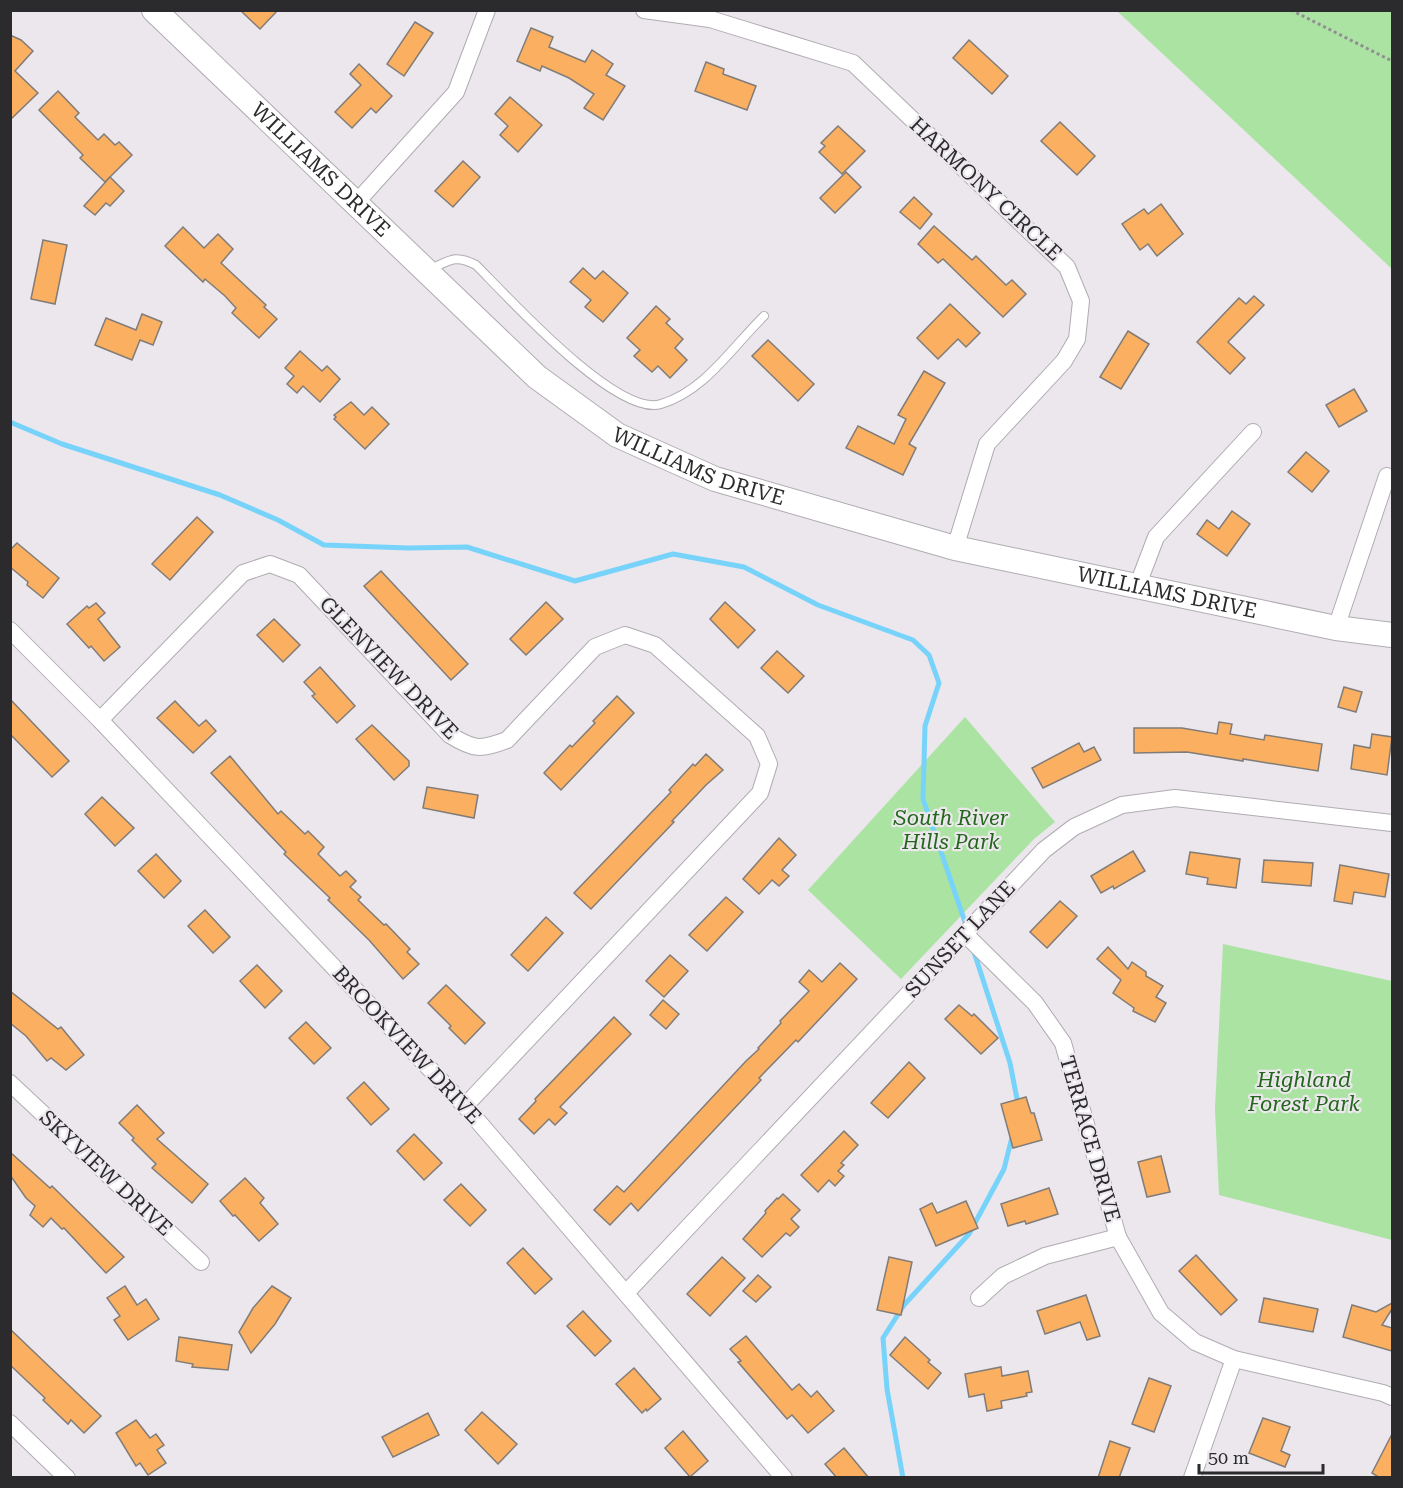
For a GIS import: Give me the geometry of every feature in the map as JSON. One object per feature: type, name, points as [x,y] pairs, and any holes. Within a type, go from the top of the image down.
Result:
[{"type":"main road","name":"WILLIAMS DRIVE","points":[[166,14],[355,204],[537,377],[617,435],[715,479],[955,548],[1336,628],[1392,635]]},
{"type":"street","points":[[355,204],[456,92],[488,10]]},
{"type":"street","name":"HARMONY CIRCLE","points":[[644,10],[710,19],[852,63],[1067,267],[1081,301],[1077,339],[1064,361],[987,444],[955,548]]},
{"type":"street","points":[[1137,587],[1156,537],[1253,432]]},
{"type":"street","points":[[1336,628],[1388,476]]},
{"type":"street","name":"GLENVIEW DRIVE","points":[[100,720],[243,573],[270,564],[299,575],[450,735],[467,746],[487,747],[507,740],[596,647],[625,635],[655,645],[758,736],[769,764],[760,793],[465,1106]]},
{"type":"street","name":"BROOKVIEW DRIVE","points":[[10,630],[100,720],[465,1106],[784,1478]]},
{"type":"street","name":"SUNSET LANE","points":[[627,1293],[1044,850],[1074,826],[1122,805],[1175,798],[1392,823]]},
{"type":"street","name":"TERRACE DRIVE","points":[[964,934],[1035,1003],[1063,1042],[1118,1237],[1161,1313],[1196,1342],[1234,1359],[1392,1397]]},
{"type":"street","name":"SKYVIEW DRIVE","points":[[10,1083],[201,1262]]},
{"type":"street","name":"TERRACE DRIVE","points":[[979,1298],[1003,1276],[1044,1256],[1118,1237]]},
{"type":"street","points":[[1192,1478],[1234,1359]]},
{"type":"street","points":[[10,1424],[67,1478]]},
{"type":"lane","points":[[426,272],[455,257],[476,265],[579,367],[615,391],[645,404],[660,405],[688,391],[707,376],[764,316]]},
{"type":"path","points":[[1291,10],[1392,61]]},
{"type":"green space","points":[[1117,11],[1392,11],[1392,269]]},
{"type":"green space","name":"South River Hills Park","points":[[965,717],[1055,822],[1034,839],[901,979],[808,890]]},
{"type":"green space","name":"Highland Forest Park","points":[[1223,944],[1392,981],[1392,1240],[1219,1195],[1215,1109]]},
{"type":"building","points":[[240,10],[278,10],[260,29]]},
{"type":"building","points":[[415,22],[433,33],[404,76],[387,64]]},
{"type":"building","points":[[531,28],[553,37],[549,47],[585,62],[592,50],[613,64],[606,75],[625,86],[603,120],[584,108],[594,94],[569,78],[542,66],[540,71],[517,61]]},
{"type":"building","points":[[10,35],[21,40],[33,51],[15,71],[38,93],[10,120]]},
{"type":"building","points":[[969,40],[1008,76],[992,94],[953,58]]},
{"type":"building","points":[[706,62],[724,69],[723,74],[756,86],[747,110],[695,91]]},
{"type":"building","points":[[359,64],[392,96],[376,113],[371,108],[352,128],[335,112],[361,85],[350,74]]},
{"type":"building","points":[[58,91],[79,113],[75,117],[98,140],[104,134],[115,145],[119,142],[132,155],[105,182],[80,158],[83,155],[39,110]]},
{"type":"building","points":[[510,97],[542,125],[518,152],[500,135],[508,126],[495,114]]},
{"type":"building","points":[[1060,122],[1095,156],[1077,175],[1041,141]]},
{"type":"building","points":[[838,126],[865,151],[842,174],[819,152],[825,146],[821,143]]},
{"type":"building","points":[[463,161],[480,177],[453,207],[435,191]]},
{"type":"building","points":[[846,172],[861,187],[835,213],[820,198]]},
{"type":"building","points":[[110,177],[124,191],[110,206],[106,203],[95,215],[84,206]]},
{"type":"building","points":[[914,197],[932,214],[920,229],[900,212]]},
{"type":"building","points":[[1161,204],[1183,234],[1157,256],[1148,244],[1140,250],[1122,224],[1144,209],[1148,214]]},
{"type":"building","points":[[934,226],[972,260],[976,256],[1006,285],[1012,280],[1026,294],[1003,317],[943,259],[938,263],[918,244]]},
{"type":"building","points":[[183,227],[204,248],[218,234],[233,249],[221,263],[266,305],[264,307],[277,319],[259,338],[232,313],[236,308],[225,296],[205,279],[203,282],[165,246]]},
{"type":"building","points":[[43,240],[67,245],[55,304],[31,299]]},
{"type":"building","points":[[583,268],[595,279],[603,271],[628,293],[603,322],[585,307],[591,300],[570,282]]},
{"type":"building","points":[[1254,296],[1264,305],[1228,342],[1245,358],[1230,374],[1197,342],[1239,298],[1246,304]]},
{"type":"building","points":[[950,304],[980,333],[966,347],[958,339],[938,359],[917,338]]},
{"type":"building","points":[[656,306],[670,319],[666,323],[683,339],[675,348],[687,360],[670,378],[658,366],[652,372],[634,356],[640,350],[627,338]]},
{"type":"building","points":[[142,314],[162,322],[153,345],[140,340],[132,360],[95,345],[106,318],[136,330]]},
{"type":"building","points":[[1128,331],[1149,344],[1121,389],[1100,377]]},
{"type":"building","points":[[768,340],[814,384],[798,401],[752,356]]},
{"type":"building","points":[[300,351],[322,371],[327,366],[340,379],[320,402],[303,386],[297,393],[287,384],[294,376],[285,368]]},
{"type":"building","points":[[924,371],[945,383],[909,444],[916,448],[903,475],[846,448],[858,426],[894,444],[906,419],[898,415]]},
{"type":"building","points":[[1354,389],[1367,411],[1339,427],[1326,405]]},
{"type":"building","points":[[351,402],[364,415],[372,407],[389,424],[365,449],[334,419],[336,417],[334,415]]},
{"type":"building","points":[[1306,452],[1329,471],[1312,492],[1288,472]]},
{"type":"building","points":[[1232,511],[1250,524],[1227,556],[1197,534],[1207,520],[1219,529]]},
{"type":"building","points":[[197,517],[213,532],[170,580],[152,564]]},
{"type":"building","points":[[17,543],[59,578],[43,598],[10,567],[10,550]]},
{"type":"building","points":[[381,571],[468,664],[451,680],[364,586]]},
{"type":"building","points":[[546,602],[563,619],[526,655],[510,639]]},
{"type":"building","points":[[725,602],[755,630],[738,648],[710,619]]},
{"type":"building","points":[[96,603],[105,613],[98,619],[120,647],[104,661],[67,624],[87,606],[89,608]]},
{"type":"building","points":[[274,619],[300,645],[283,662],[257,635]]},
{"type":"building","points":[[777,651],[804,676],[788,693],[761,668]]},
{"type":"building","points":[[320,667],[355,706],[337,723],[312,696],[315,694],[304,682]]},
{"type":"building","points":[[1344,687],[1362,692],[1356,712],[1338,707]]},
{"type":"building","points":[[617,696],[634,713],[561,790],[544,773],[595,723],[593,721]]},
{"type":"building","points":[[10,699],[69,761],[52,777],[10,734]]},
{"type":"building","points":[[175,701],[199,726],[206,720],[216,731],[193,753],[157,718]]},
{"type":"building","points":[[1219,722],[1232,724],[1230,734],[1264,740],[1265,735],[1322,744],[1318,771],[1187,752],[1134,753],[1134,728],[1182,728],[1217,734]]},
{"type":"building","points":[[372,725],[409,761],[409,766],[394,780],[356,739]]},
{"type":"building","points":[[1372,734],[1392,737],[1387,775],[1351,769],[1354,745],[1370,748]]},
{"type":"building","points":[[1079,743],[1084,752],[1094,747],[1101,760],[1043,788],[1032,768]]},
{"type":"building","points":[[706,754],[723,770],[706,785],[591,909],[574,893],[671,792],[669,790],[693,764],[695,766]]},
{"type":"building","points":[[230,756],[278,814],[281,811],[305,834],[308,831],[324,847],[318,854],[340,876],[346,871],[356,881],[350,887],[361,897],[358,900],[410,949],[407,952],[419,964],[403,979],[369,940],[328,900],[330,898],[284,854],[286,852],[211,773]]},
{"type":"building","points":[[427,787],[478,795],[474,818],[423,808]]},
{"type":"building","points":[[102,797],[134,828],[115,846],[85,814]]},
{"type":"building","points":[[779,838],[796,855],[782,870],[789,876],[779,886],[772,880],[759,894],[743,879]]},
{"type":"building","points":[[1133,851],[1145,871],[1114,889],[1113,886],[1101,893],[1091,876]]},
{"type":"building","points":[[1190,852],[1240,859],[1236,888],[1207,884],[1208,878],[1186,874]]},
{"type":"building","points":[[156,854],[181,881],[164,898],[138,871]]},
{"type":"building","points":[[1264,860],[1313,863],[1311,886],[1262,882]]},
{"type":"building","points":[[1340,865],[1389,874],[1385,897],[1354,892],[1352,904],[1334,901]]},
{"type":"building","points":[[726,897],[743,912],[707,951],[689,935]]},
{"type":"building","points":[[1060,901],[1077,916],[1047,948],[1030,932]]},
{"type":"building","points":[[205,910],[230,937],[213,953],[188,926]]},
{"type":"building","points":[[546,917],[563,933],[528,971],[511,955]]},
{"type":"building","points":[[1108,947],[1128,969],[1132,962],[1146,972],[1146,976],[1163,986],[1156,997],[1166,1003],[1155,1022],[1133,1011],[1134,1008],[1113,993],[1121,980],[1097,959]]},
{"type":"building","points":[[670,955],[688,971],[664,997],[646,981]]},
{"type":"building","points":[[840,963],[857,979],[798,1042],[796,1040],[759,1078],[761,1080],[638,1211],[631,1203],[610,1225],[594,1210],[617,1186],[624,1192],[759,1049],[781,1023],[780,1021],[809,991],[799,982],[809,970],[822,982]]},
{"type":"building","points":[[257,965],[282,991],[265,1008],[240,981]]},
{"type":"building","points":[[446,985],[485,1023],[465,1044],[428,1003]]},
{"type":"building","points":[[10,991],[58,1029],[61,1027],[84,1055],[66,1070],[51,1058],[47,1061],[26,1036],[10,1023]]},
{"type":"building","points":[[663,1000],[679,1014],[666,1029],[650,1015]]},
{"type":"building","points":[[959,1005],[972,1016],[974,1014],[998,1038],[981,1054],[945,1019]]},
{"type":"building","points":[[614,1017],[631,1034],[560,1107],[567,1113],[555,1125],[549,1119],[534,1134],[519,1119],[536,1101],[535,1099]]},
{"type":"building","points":[[306,1022],[331,1048],[314,1064],[289,1038]]},
{"type":"building","points":[[909,1062],[925,1078],[888,1118],[871,1103]]},
{"type":"building","points":[[364,1082],[389,1109],[371,1125],[347,1098]]},
{"type":"building","points":[[1026,1097],[1031,1113],[1034,1113],[1042,1140],[1013,1148],[1001,1104]]},
{"type":"building","points":[[137,1105],[164,1133],[157,1139],[208,1184],[192,1203],[152,1168],[156,1164],[119,1123]]},
{"type":"building","points":[[844,1131],[858,1145],[841,1163],[844,1165],[838,1171],[844,1176],[835,1186],[829,1180],[818,1192],[801,1175]]},
{"type":"building","points":[[414,1134],[442,1163],[424,1180],[397,1151]]},
{"type":"building","points":[[10,1152],[50,1188],[52,1186],[124,1257],[106,1273],[64,1228],[62,1229],[51,1218],[43,1227],[30,1215],[35,1206],[26,1198],[10,1175]]},
{"type":"building","points":[[1161,1156],[1170,1192],[1147,1197],[1138,1162]]},
{"type":"building","points":[[245,1178],[264,1198],[260,1203],[278,1224],[259,1241],[220,1201]]},
{"type":"building","points":[[461,1184],[486,1210],[470,1226],[444,1200]]},
{"type":"building","points":[[1049,1188],[1058,1214],[1026,1224],[1025,1221],[1008,1226],[1001,1204]]},
{"type":"building","points":[[783,1194],[800,1210],[791,1219],[799,1227],[790,1236],[786,1233],[762,1257],[743,1239],[766,1213],[765,1211]]},
{"type":"building","points":[[966,1201],[978,1228],[936,1246],[920,1209],[932,1203],[937,1213]]},
{"type":"building","points":[[523,1248],[552,1279],[535,1294],[507,1263]]},
{"type":"building","points":[[1196,1255],[1237,1300],[1221,1315],[1179,1271]]},
{"type":"building","points":[[722,1257],[745,1278],[710,1316],[687,1294]]},
{"type":"building","points":[[889,1257],[912,1262],[901,1315],[877,1310]]},
{"type":"building","points":[[758,1275],[771,1287],[756,1302],[743,1291]]},
{"type":"building","points":[[125,1286],[137,1305],[146,1299],[159,1319],[128,1340],[114,1320],[120,1316],[107,1298]]},
{"type":"building","points":[[272,1286],[291,1298],[275,1324],[251,1353],[239,1332],[253,1308]]},
{"type":"building","points":[[1086,1295],[1100,1336],[1087,1340],[1080,1322],[1045,1334],[1037,1311]]},
{"type":"building","points":[[1264,1298],[1318,1309],[1313,1332],[1259,1322]]},
{"type":"building","points":[[1392,1303],[1392,1309],[1382,1325],[1392,1328],[1392,1351],[1343,1337],[1352,1305],[1376,1312]]},
{"type":"building","points":[[583,1311],[611,1341],[595,1356],[567,1326]]},
{"type":"building","points":[[10,1329],[101,1416],[84,1433],[71,1420],[68,1424],[43,1400],[45,1398],[10,1365]]},
{"type":"building","points":[[746,1336],[792,1390],[799,1384],[811,1397],[817,1391],[834,1411],[808,1433],[792,1415],[787,1419],[738,1362],[741,1361],[730,1349]]},
{"type":"building","points":[[179,1337],[232,1345],[228,1370],[192,1367],[193,1364],[176,1361]]},
{"type":"building","points":[[905,1337],[941,1373],[928,1389],[890,1355]]},
{"type":"building","points":[[1001,1367],[1002,1376],[1028,1371],[1032,1392],[1026,1393],[1027,1396],[1001,1401],[1002,1408],[987,1411],[984,1394],[969,1397],[965,1374]]},
{"type":"building","points":[[634,1368],[661,1399],[642,1413],[616,1384]]},
{"type":"building","points":[[1149,1378],[1171,1386],[1154,1432],[1132,1424]]},
{"type":"building","points":[[482,1412],[517,1444],[498,1464],[465,1430]]},
{"type":"building","points":[[428,1413],[439,1435],[393,1457],[382,1437]]},
{"type":"building","points":[[1263,1418],[1290,1427],[1281,1451],[1290,1455],[1285,1467],[1249,1453]]},
{"type":"building","points":[[136,1420],[150,1438],[156,1434],[164,1445],[157,1450],[166,1463],[148,1475],[140,1463],[136,1466],[116,1433]]},
{"type":"building","points":[[683,1431],[708,1461],[690,1477],[665,1448]]},
{"type":"building","points":[[1392,1434],[1392,1478],[1380,1478],[1372,1473]]},
{"type":"building","points":[[1110,1441],[1130,1448],[1119,1478],[1098,1478]]},
{"type":"building","points":[[844,1448],[869,1478],[837,1478],[825,1464]]},
{"type":"waterway","points":[[10,422],[62,444],[220,495],[278,520],[324,545],[408,548],[467,547],[575,581],[673,554],[744,567],[818,605],[913,640],[929,655],[939,683],[925,726],[923,799],[967,928]]},
{"type":"waterway","points":[[974,952],[1010,1063],[1018,1104]]},
{"type":"waterway","points":[[903,1478],[887,1389],[883,1338],[904,1305],[969,1234],[1004,1169],[1013,1133]]}]
